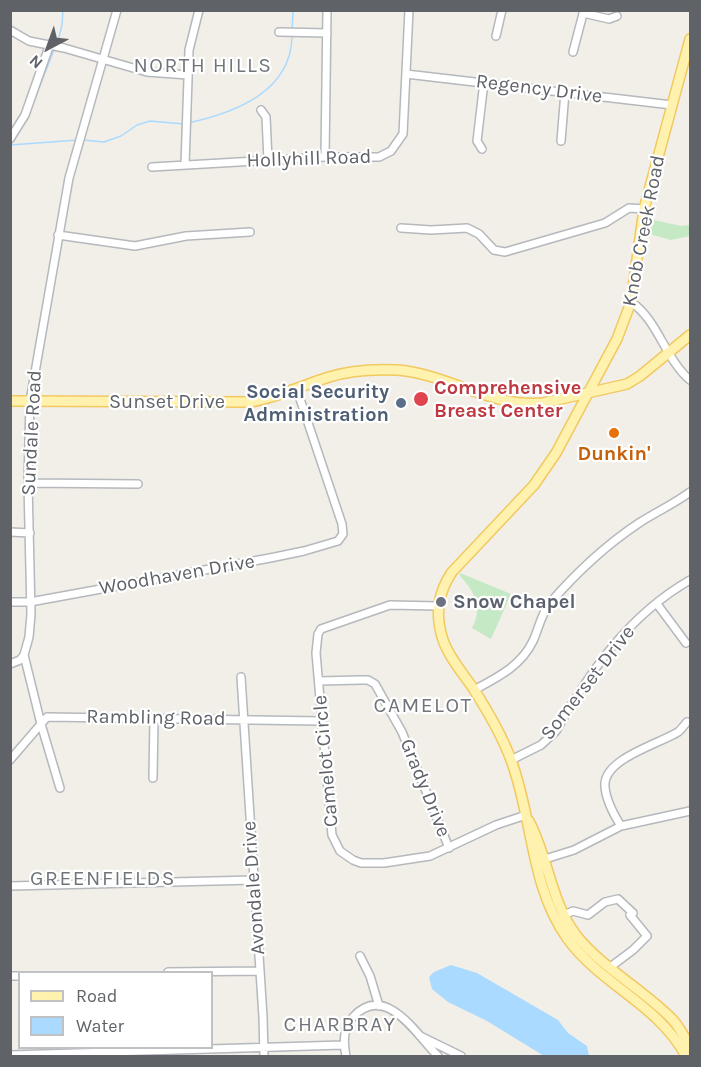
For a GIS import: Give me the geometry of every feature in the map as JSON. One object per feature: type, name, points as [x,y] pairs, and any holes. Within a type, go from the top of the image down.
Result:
[{"type":"main road","name":"Knob Creek Road","points":[[689,1045],[674,1021],[606,971],[560,917],[540,876],[511,760],[474,690],[442,638],[438,606],[443,588],[452,572],[534,484],[556,453],[617,339],[631,302],[644,209],[690,39]]},
{"type":"main road","name":"Sunset Drive","points":[[10,401],[241,403],[297,390],[331,376],[356,371],[382,370],[420,373],[445,380],[484,396],[532,404],[586,395],[627,384],[690,335]]},
{"type":"main road","name":"Knob Creek Road","points":[[526,815],[538,838],[560,917]]},
{"type":"main road","points":[[530,840],[535,852],[545,859],[540,865],[540,876]]},
{"type":"main road","name":"Knob Creek Road","points":[[639,997],[670,1031],[686,1056]]},
{"type":"main road","points":[[670,1031],[689,1045],[686,1056]]},
{"type":"street","name":"Sundale Road","points":[[60,788],[24,655],[31,626],[28,483],[30,401],[69,178],[117,10]]},
{"type":"street","points":[[185,165],[189,50],[199,10]]},
{"type":"street","points":[[325,157],[327,10]]},
{"type":"street","name":"Hollyhill Road","points":[[152,167],[325,157],[378,157],[396,146],[403,134],[409,10]]},
{"type":"street","points":[[496,36],[502,10]]},
{"type":"street","points":[[573,52],[584,12],[609,19],[617,16]]},
{"type":"street","points":[[10,39],[12,30],[24,36],[28,41],[50,44],[156,74],[188,75]]},
{"type":"street","points":[[279,32],[327,33]]},
{"type":"street","points":[[10,139],[25,115],[50,44]]},
{"type":"street","name":"Regency Drive","points":[[406,74],[672,105]]},
{"type":"street","points":[[482,149],[477,141],[484,82]]},
{"type":"street","points":[[561,141],[566,92]]},
{"type":"street","points":[[261,110],[266,117],[268,160]]},
{"type":"street","points":[[401,228],[431,230],[467,228],[479,234],[494,250],[505,252],[605,223],[629,208],[644,209]]},
{"type":"street","points":[[58,235],[135,246],[186,236],[250,232]]},
{"type":"street","points":[[631,302],[642,309],[668,354],[690,380]]},
{"type":"street","name":"Woodhaven Drive","points":[[10,602],[30,602],[304,552],[333,543],[341,538],[342,524],[297,390]]},
{"type":"street","points":[[28,483],[138,484]]},
{"type":"street","points":[[474,690],[500,676],[518,662],[533,642],[549,604],[596,556],[638,524],[690,492]]},
{"type":"street","points":[[10,532],[30,532]]},
{"type":"street","name":"Somerset Drive","points":[[511,760],[549,739],[610,647],[645,612],[690,580]]},
{"type":"street","points":[[657,604],[686,643]]},
{"type":"street","name":"Camelot Circle","points":[[438,606],[390,605],[321,629],[318,634],[316,643],[321,720],[329,825],[332,835],[340,851],[346,856],[361,863],[384,863],[430,856],[496,825],[526,815]]},
{"type":"street","points":[[10,664],[20,660],[24,655]]},
{"type":"street","name":"Avondale Drive","points":[[241,677],[264,1056]]},
{"type":"street","name":"Grady Drive","points":[[319,681],[368,680],[375,684],[402,732],[449,848]]},
{"type":"street","name":"Rambling Road","points":[[41,724],[47,717],[321,720]]},
{"type":"street","points":[[153,778],[154,718]]},
{"type":"street","points":[[621,826],[604,786],[609,772],[621,761],[680,731],[687,722]]},
{"type":"street","points":[[10,760],[41,724]]},
{"type":"street","points":[[545,859],[574,850],[621,826],[690,811]]},
{"type":"street","points":[[10,885],[254,880]]},
{"type":"street","points":[[560,917],[573,911],[588,915],[605,902],[618,899],[633,913],[630,915],[646,936],[633,950],[606,971]]},
{"type":"street","points":[[360,956],[370,976],[379,1006]]},
{"type":"street","points":[[213,972],[260,971]]},
{"type":"street","points":[[345,1056],[343,1045],[346,1029],[355,1015],[365,1008],[379,1006],[390,1008],[399,1014],[438,1056]]},
{"type":"street","points":[[418,1034],[461,1056]]},
{"type":"street","points":[[10,1055],[343,1045]]},
{"type":"green space","points":[[649,219],[681,226],[690,225],[690,236],[671,240],[646,233]]},
{"type":"green space","points":[[460,573],[511,594],[491,639],[472,628],[477,614],[476,600]]},
{"type":"water","points":[[451,965],[477,973],[558,1020],[568,1033],[587,1046],[589,1056],[544,1056],[487,1021],[448,1002],[432,989],[429,977],[434,972]]},
{"type":"waterway","points":[[58,41],[63,10]]},
{"type":"waterway","points":[[292,31],[293,10]]},
{"type":"waterway","points":[[188,123],[224,113],[257,97],[282,71],[289,55],[292,35]]},
{"type":"waterway","points":[[29,113],[54,50]]},
{"type":"waterway","points":[[83,140],[104,142],[150,121],[184,124]]},
{"type":"waterway","points":[[10,145],[78,140]]},
{"type":"place","name":"Comprehensive Breast Center","points":[[421,399]]},
{"type":"place","name":"Social Security Administration","points":[[401,403]]},
{"type":"place","name":"Dunkin'","points":[[614,433]]},
{"type":"place","name":"Snow Chapel","points":[[441,602]]},
{"type":"district","name":"NORTH HILLS","points":[[203,66]]},
{"type":"district","name":"CAMELOT","points":[[423,706]]},
{"type":"district","name":"GREENFIELDS","points":[[103,879]]},
{"type":"district","name":"CHARBRAY","points":[[340,1025]]}]
